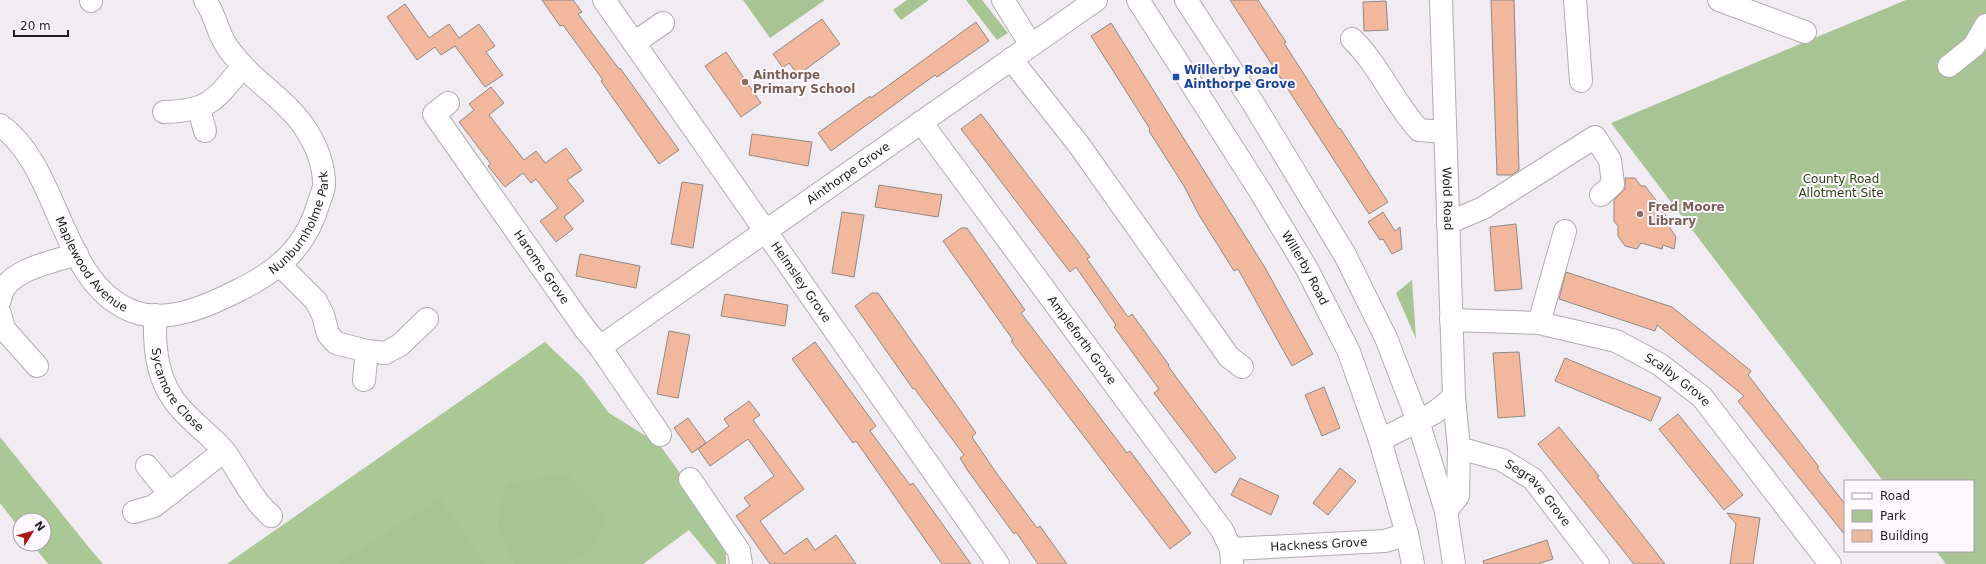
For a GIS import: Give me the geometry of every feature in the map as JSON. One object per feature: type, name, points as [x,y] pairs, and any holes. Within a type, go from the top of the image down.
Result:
[{"type":"street","name":"Nunburnholme Park","points":[[205,0],[210,7],[226,45],[243,66],[280,98],[303,125],[318,152],[325,182],[315,218],[300,245],[280,265],[264,278],[233,293]]},
{"type":"street","name":"Helmsley Grove","points":[[604,0],[998,564]]},
{"type":"street","points":[[1003,0],[1031,45]]},
{"type":"street","name":"Ainthorpe Grove","points":[[600,347],[1096,0]]},
{"type":"street","name":"Willerby Road","points":[[1138,0],[1260,190],[1307,269],[1349,352],[1380,440],[1407,534],[1413,564]]},
{"type":"street","points":[[1186,0],[1252,103],[1345,255],[1386,338],[1418,421],[1446,511],[1454,564]]},
{"type":"street","name":"Wold Road","points":[[1441,0],[1454,397],[1459,448],[1458,496],[1446,511]]},
{"type":"street","points":[[1575,0],[1581,81]]},
{"type":"street","points":[[1719,0],[1805,32]]},
{"type":"street","points":[[634,43],[663,23]]},
{"type":"street","points":[[1949,66],[1974,46],[1986,25]]},
{"type":"street","points":[[1352,39],[1364,50],[1410,120],[1420,130],[1445,132]]},
{"type":"street","points":[[1011,59],[1079,145],[1229,357],[1242,367]]},
{"type":"street","points":[[164,112],[199,109],[212,102],[243,66]]},
{"type":"street","name":"Harome Grove","points":[[448,103],[434,114],[584,329],[600,347],[660,435]]},
{"type":"street","points":[[199,109],[205,131]]},
{"type":"street","name":"Ampleforth Grove","points":[[921,122],[1222,530],[1231,556]]},
{"type":"street","name":"Maplewood Avenue","points":[[0,126],[9,132],[28,155],[77,254],[94,284],[114,302],[133,312],[155,315],[187,312],[233,293]]},
{"type":"street","points":[[1448,223],[1483,208],[1595,137],[1610,160],[1613,184],[1601,195]]},
{"type":"street","points":[[1539,323],[1565,231]]},
{"type":"street","points":[[0,300],[0,296],[10,281],[22,271],[77,254]]},
{"type":"street","points":[[280,265],[316,301],[324,315],[328,334],[336,343],[367,351],[385,353],[400,345],[427,319]]},
{"type":"street","points":[[0,314],[4,329],[37,366]]},
{"type":"street","name":"Sycamore Close","points":[[155,315],[154,341],[158,367],[168,392],[182,410],[208,433],[224,452],[254,498],[271,516]]},
{"type":"street","name":"Scalby Grove","points":[[1451,320],[1539,323],[1616,340],[1659,364],[1702,397],[1824,562]]},
{"type":"street","points":[[364,380],[367,351]]},
{"type":"street","points":[[1380,440],[1434,413],[1454,397]]},
{"type":"street","name":"Segrave Grove","points":[[1459,448],[1502,460],[1533,479],[1598,564]]},
{"type":"street","points":[[134,512],[154,506],[224,452]]},
{"type":"street","points":[[147,466],[170,494]]},
{"type":"street","points":[[690,479],[738,551],[741,564]]},
{"type":"street","name":"Hackness Grove","points":[[1231,556],[1385,541],[1407,534]]},
{"type":"green space","points":[[743,0],[825,0],[770,38]]},
{"type":"green space","points":[[907,0],[929,0],[901,20],[893,10]]},
{"type":"green space","points":[[966,0],[982,0],[1008,33],[997,40]]},
{"type":"green space","name":"County Road Allotment Site","points":[[1906,0],[1986,0],[1986,564],[1946,564],[1937,552],[1974,552],[1974,480],[1882,480],[1611,123]]},
{"type":"green space","points":[[1412,280],[1416,339],[1396,293]]},
{"type":"green space","points":[[545,342],[674,518],[606,564],[227,564]]},
{"type":"green space","points":[[545,342],[582,377],[609,413],[659,444],[706,509],[726,548],[726,564],[717,564],[689,530],[643,564],[567,564],[593,548],[606,516],[567,474],[507,484],[497,523],[514,564],[485,564],[440,498],[337,564],[227,564]]},
{"type":"green space","points":[[0,437],[103,564],[48,564],[38,552],[52,552],[52,512],[12,512],[12,519],[0,503]]},
{"type":"building","points":[[542,0],[573,0],[582,12],[578,14],[619,69],[620,68],[679,150],[659,164],[601,81],[603,80],[563,25],[560,26]]},
{"type":"building","points":[[1230,0],[1258,0],[1286,42],[1284,43],[1339,129],[1340,128],[1388,202],[1369,214]]},
{"type":"building","points":[[1491,0],[1514,0],[1519,170],[1512,175],[1497,175]]},
{"type":"building","points":[[1386,1],[1388,30],[1364,31],[1363,2]]},
{"type":"building","points":[[405,4],[429,38],[449,24],[459,38],[479,24],[495,46],[486,52],[503,75],[485,87],[455,46],[441,55],[435,47],[417,60],[387,17]]},
{"type":"building","points":[[822,19],[840,44],[798,75],[789,63],[783,68],[773,54]]},
{"type":"building","points":[[976,22],[989,41],[937,77],[935,75],[831,151],[818,133],[870,96],[871,98]]},
{"type":"building","points":[[1111,23],[1264,266],[1313,354],[1292,366],[1238,269],[1234,271],[1199,215],[1184,186],[1149,131],[1150,129],[1091,36]]},
{"type":"building","points":[[726,52],[761,103],[741,117],[705,66]]},
{"type":"building","points":[[491,87],[504,103],[489,115],[524,160],[536,151],[545,163],[566,148],[582,170],[567,180],[584,201],[564,217],[573,229],[556,242],[540,221],[558,208],[536,179],[531,183],[523,173],[505,187],[488,166],[491,164],[459,122],[474,110],[469,104]]},
{"type":"building","points":[[981,114],[1090,257],[1087,259],[1128,317],[1132,314],[1169,365],[1168,366],[1236,458],[1215,473],[1154,393],[1159,389],[1114,327],[1116,325],[1076,267],[1070,272],[961,129]]},
{"type":"building","points":[[752,134],[812,142],[808,166],[749,155]]},
{"type":"building","name":"Fred Moore Library","points":[[1625,178],[1635,178],[1641,186],[1645,186],[1662,208],[1661,209],[1669,220],[1668,225],[1676,237],[1674,249],[1663,245],[1662,249],[1641,243],[1637,249],[1625,246],[1618,236],[1618,226],[1614,221],[1614,200],[1625,189]]},
{"type":"building","points":[[682,182],[703,185],[693,248],[671,244]]},
{"type":"building","points":[[879,185],[942,195],[938,217],[875,207]]},
{"type":"building","points":[[842,212],[864,215],[854,277],[832,273]]},
{"type":"building","points":[[1383,212],[1395,231],[1400,227],[1402,249],[1392,254],[1383,239],[1380,240],[1368,222]]},
{"type":"building","points":[[1516,224],[1522,289],[1495,291],[1490,227]]},
{"type":"building","points":[[961,228],[967,228],[1025,310],[1021,313],[1127,453],[1130,451],[1191,533],[1170,549],[1011,341],[1013,340],[943,241]]},
{"type":"building","points":[[580,254],[640,266],[636,288],[576,276]]},
{"type":"building","points":[[1566,272],[1672,307],[1751,371],[1748,375],[1819,467],[1817,468],[1844,503],[1844,534],[1738,401],[1744,396],[1657,325],[1655,331],[1559,299]]},
{"type":"building","points":[[872,293],[878,293],[976,433],[972,437],[995,471],[1037,528],[1040,526],[1067,564],[1038,564],[1016,532],[1014,534],[968,471],[960,458],[964,455],[914,388],[913,389],[855,306]]},
{"type":"building","points":[[725,294],[788,305],[785,326],[721,316]]},
{"type":"building","points":[[669,331],[690,335],[678,398],[657,394]]},
{"type":"building","points":[[815,342],[876,426],[870,431],[910,485],[913,483],[971,564],[942,564],[856,441],[853,443],[792,359]]},
{"type":"building","points":[[1519,352],[1525,416],[1498,418],[1493,353]]},
{"type":"building","points":[[1565,358],[1661,398],[1651,421],[1555,381]]},
{"type":"building","points":[[1324,387],[1340,428],[1322,436],[1305,395]]},
{"type":"building","points":[[749,401],[760,415],[753,420],[804,489],[760,521],[784,554],[807,538],[815,550],[836,535],[856,564],[770,564],[736,516],[750,506],[744,498],[774,476],[748,439],[710,466],[698,449],[729,426],[724,419]]},
{"type":"building","points":[[1678,414],[1743,495],[1724,510],[1659,429]]},
{"type":"building","points":[[688,418],[706,443],[692,453],[674,428]]},
{"type":"building","points":[[1559,427],[1599,476],[1597,477],[1665,564],[1634,564],[1538,444]]},
{"type":"building","points":[[1340,468],[1356,481],[1328,515],[1313,503]]},
{"type":"building","points":[[1240,478],[1279,496],[1271,515],[1231,495]]},
{"type":"building","points":[[1727,513],[1760,518],[1753,564],[1730,564],[1736,524]]},
{"type":"building","points":[[1547,540],[1553,559],[1538,564],[1484,564],[1483,561]]},
{"type":"place","name":"Willerby Road Ainthorpe Grove","points":[[1176,77]]},
{"type":"place","name":"Ainthorpe Primary School","points":[[745,82]]},
{"type":"place","name":"Fred Moore Library","points":[[1640,214]]}]
